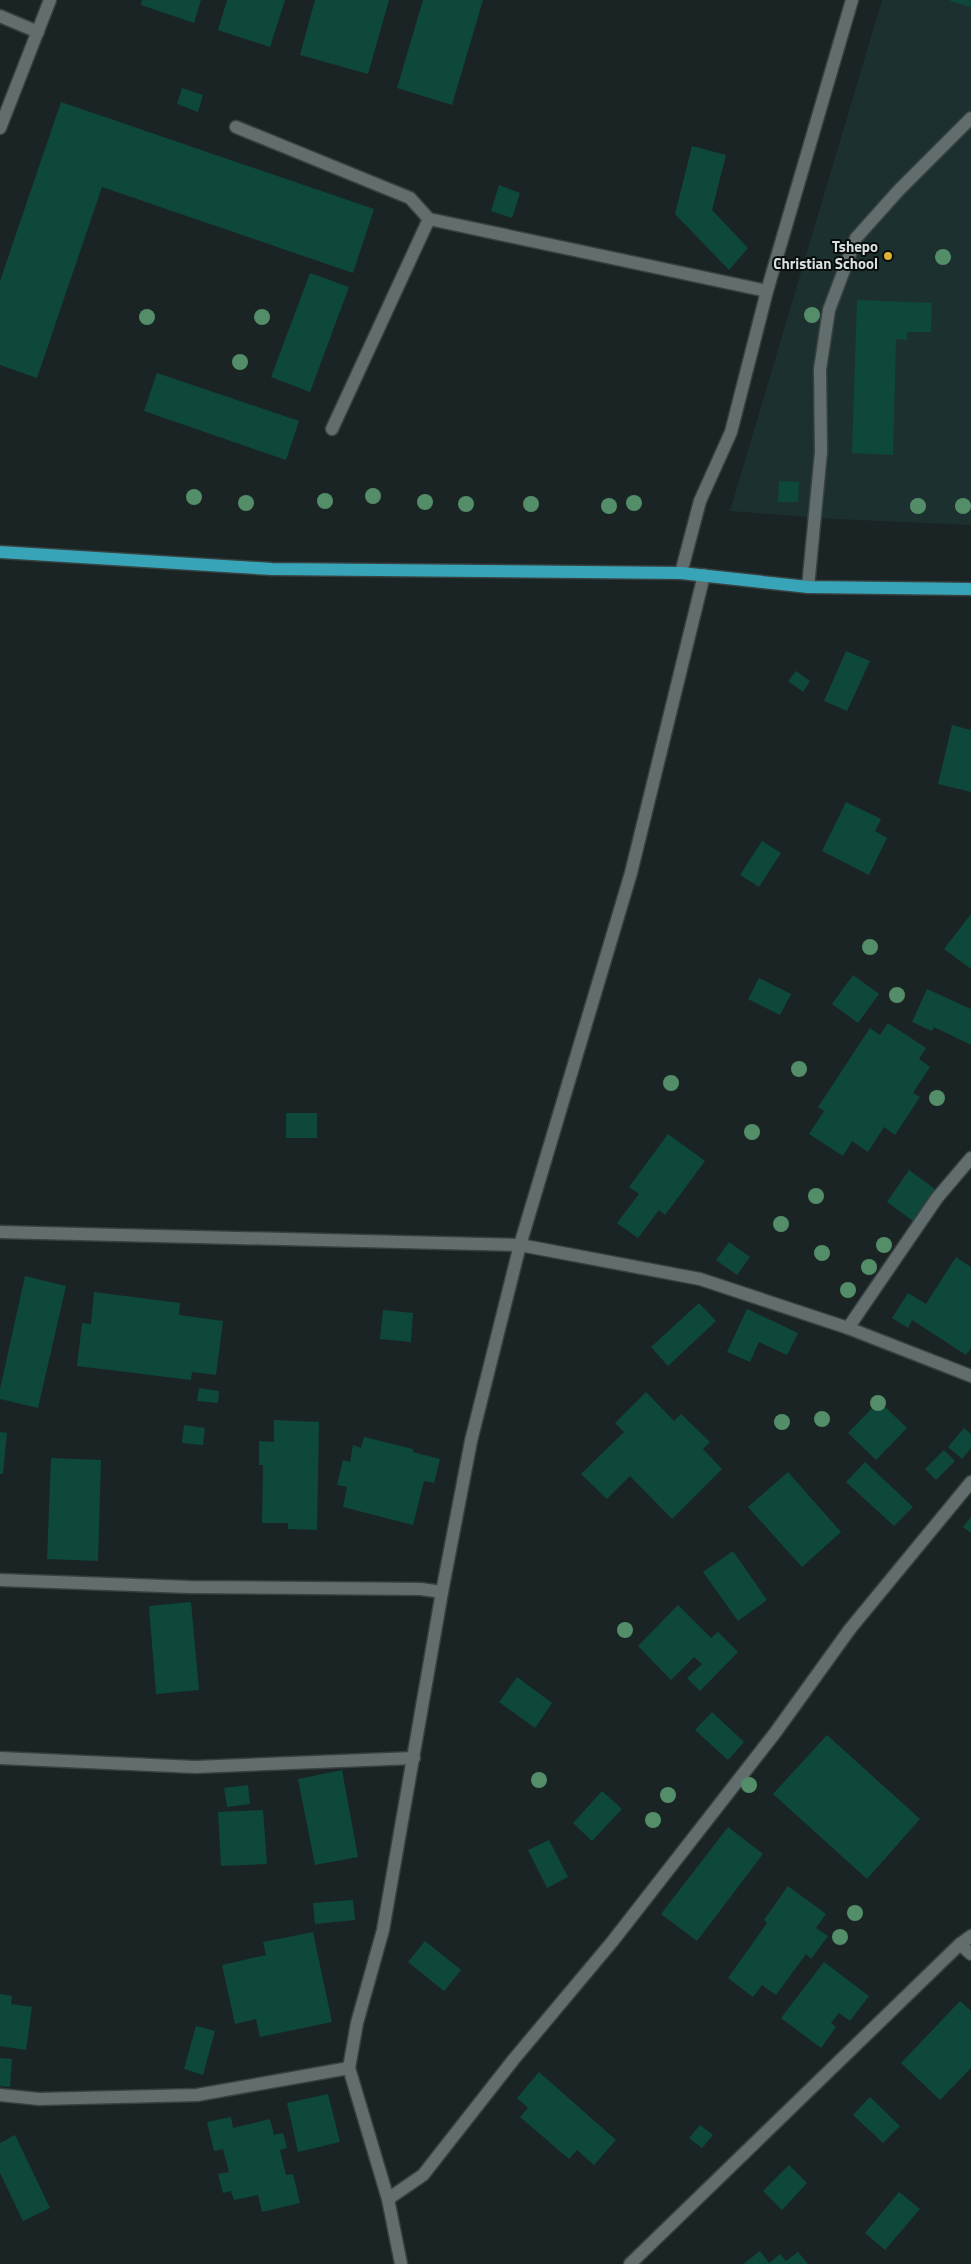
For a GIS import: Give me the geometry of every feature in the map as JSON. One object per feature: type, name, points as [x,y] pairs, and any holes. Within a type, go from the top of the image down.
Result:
[{"type":"main road","points":[[0,552],[272,569],[681,572],[808,587],[971,589]]},
{"type":"street","points":[[1,122],[50,0]]},
{"type":"street","points":[[681,572],[700,501],[731,432],[767,291],[852,0]]},
{"type":"street","points":[[0,16],[38,32]]},
{"type":"street","points":[[808,587],[821,452],[820,369],[829,310],[856,238],[899,190],[971,118]]},
{"type":"street","points":[[236,127],[410,198],[429,219],[767,291]]},
{"type":"street","points":[[332,429],[429,219]]},
{"type":"street","points":[[401,2264],[388,2199],[349,2068],[357,2023],[383,1930],[442,1592],[471,1442],[520,1245],[631,873],[704,575]]},
{"type":"street","points":[[848,1328],[937,1198],[971,1158]]},
{"type":"street","points":[[0,1232],[520,1245],[700,1279],[848,1328],[971,1376]]},
{"type":"street","points":[[388,2199],[423,2176],[514,2059],[612,1942],[775,1734],[850,1629],[971,1482]]},
{"type":"street","points":[[0,1580],[189,1587],[421,1589],[442,1592]]},
{"type":"street","points":[[0,1758],[195,1766],[414,1758]]},
{"type":"street","points":[[630,2264],[960,1944],[971,1936]]},
{"type":"street","points":[[960,1944],[971,1954]]},
{"type":"street","points":[[0,2095],[39,2099],[197,2095],[349,2068]]},
{"type":"shaded area","name":"Tshepo Christian School","points":[[882,0],[971,0],[971,525],[837,519],[730,511]]},
{"type":"building","points":[[142,0],[201,0],[194,23],[141,5]]},
{"type":"building","points":[[227,0],[285,0],[270,47],[218,30]]},
{"type":"building","points":[[315,0],[389,0],[368,74],[300,55]]},
{"type":"building","points":[[423,0],[483,0],[452,105],[397,88]]},
{"type":"building","points":[[971,0],[971,7],[950,1]]},
{"type":"building","points":[[182,88],[203,95],[198,112],[177,104]]},
{"type":"building","points":[[61,102],[374,209],[353,273],[102,187],[37,378],[0,365],[0,281]]},
{"type":"building","points":[[692,146],[726,155],[712,210],[748,248],[729,270],[675,214]]},
{"type":"building","points":[[499,185],[520,193],[512,218],[491,211]]},
{"type":"building","points":[[310,273],[349,287],[310,392],[271,377]]},
{"type":"building","points":[[857,300],[932,303],[931,332],[907,332],[907,340],[896,339],[893,455],[852,453]]},
{"type":"building","points":[[157,373],[299,421],[286,460],[144,411]]},
{"type":"building","points":[[779,481],[799,482],[798,502],[778,502]]},
{"type":"building","points":[[846,651],[870,661],[847,711],[824,701]]},
{"type":"building","points":[[796,671],[810,681],[803,692],[788,681]]},
{"type":"building","points":[[952,725],[971,730],[971,792],[938,784]]},
{"type":"building","points":[[846,802],[881,819],[875,831],[887,838],[869,875],[822,851]]},
{"type":"building","points":[[762,841],[781,853],[759,887],[740,875]]},
{"type":"building","points":[[971,914],[971,969],[944,949]]},
{"type":"building","points":[[853,975],[879,994],[858,1023],[832,1004]]},
{"type":"building","points":[[759,978],[791,994],[780,1015],[748,999]]},
{"type":"building","points":[[927,989],[971,1009],[971,1045],[934,1027],[932,1031],[912,1022]]},
{"type":"building","points":[[888,1023],[926,1048],[919,1059],[930,1067],[913,1093],[920,1097],[895,1135],[884,1127],[868,1152],[852,1141],[843,1156],[809,1134],[824,1111],[818,1107],[870,1028],[880,1035]]},
{"type":"building","points":[[286,1113],[317,1113],[317,1138],[286,1138]]},
{"type":"building","points":[[668,1134],[705,1161],[665,1215],[659,1210],[638,1238],[617,1223],[639,1194],[629,1187]]},
{"type":"building","points":[[909,1170],[935,1189],[913,1221],[887,1202]]},
{"type":"building","points":[[729,1242],[750,1257],[737,1275],[716,1260]]},
{"type":"building","points":[[956,1257],[971,1267],[971,1348],[966,1355],[912,1320],[908,1328],[892,1318],[908,1293],[926,1304]]},
{"type":"building","points":[[25,1276],[66,1286],[38,1408],[0,1399],[0,1389]]},
{"type":"building","points":[[94,1292],[180,1303],[179,1315],[223,1321],[216,1375],[192,1372],[191,1380],[77,1366],[82,1323],[91,1324]]},
{"type":"building","points":[[699,1303],[716,1321],[668,1366],[651,1347]]},
{"type":"building","points":[[747,1309],[798,1333],[787,1355],[759,1342],[750,1362],[727,1352]]},
{"type":"building","points":[[383,1310],[413,1313],[411,1342],[380,1339]]},
{"type":"building","points":[[199,1388],[219,1391],[218,1403],[197,1401]]},
{"type":"building","points":[[646,1392],[674,1421],[681,1414],[710,1442],[703,1449],[722,1469],[672,1519],[630,1476],[607,1499],[581,1474],[624,1432],[615,1423]]},
{"type":"building","points":[[879,1401],[907,1428],[876,1460],[848,1433]]},
{"type":"building","points":[[274,1420],[319,1422],[317,1530],[288,1529],[288,1523],[262,1523],[263,1465],[259,1465],[259,1441],[274,1442]]},
{"type":"building","points":[[184,1425],[205,1428],[203,1445],[182,1443]]},
{"type":"building","points":[[964,1428],[971,1434],[971,1448],[962,1459],[948,1447]]},
{"type":"building","points":[[0,1432],[7,1433],[3,1474],[0,1474]]},
{"type":"building","points":[[364,1437],[413,1449],[413,1452],[440,1459],[434,1483],[424,1481],[413,1525],[343,1507],[347,1487],[337,1485],[343,1460],[350,1462],[353,1445],[361,1448]]},
{"type":"building","points":[[944,1450],[955,1461],[936,1480],[925,1469]]},
{"type":"building","points":[[51,1458],[101,1460],[98,1561],[47,1559]]},
{"type":"building","points":[[865,1462],[913,1507],[894,1526],[846,1482]]},
{"type":"building","points":[[788,1472],[841,1532],[802,1567],[748,1507]]},
{"type":"building","points":[[971,1517],[971,1533],[963,1527]]},
{"type":"building","points":[[733,1551],[767,1600],[738,1621],[703,1572]]},
{"type":"building","points":[[191,1602],[199,1690],[156,1694],[149,1606]]},
{"type":"building","points":[[678,1605],[711,1638],[718,1632],[738,1652],[700,1691],[687,1678],[702,1664],[694,1657],[671,1680],[638,1646]]},
{"type":"building","points":[[517,1677],[552,1703],[535,1728],[499,1702]]},
{"type":"building","points":[[712,1712],[744,1742],[728,1760],[695,1730]]},
{"type":"building","points":[[827,1735],[920,1819],[867,1879],[773,1794]]},
{"type":"building","points":[[342,1770],[358,1857],[315,1865],[298,1779]]},
{"type":"building","points":[[248,1785],[250,1804],[227,1807],[224,1788]]},
{"type":"building","points":[[602,1791],[622,1809],[592,1841],[573,1823]]},
{"type":"building","points":[[263,1810],[267,1864],[221,1866],[218,1812]]},
{"type":"building","points":[[728,1827],[763,1854],[697,1941],[661,1914]]},
{"type":"building","points":[[549,1840],[568,1877],[547,1888],[528,1850]]},
{"type":"building","points":[[788,1886],[826,1914],[816,1928],[828,1936],[811,1959],[806,1954],[776,1995],[762,1985],[753,1997],[728,1978],[767,1923],[764,1920]]},
{"type":"building","points":[[353,1900],[355,1920],[315,1924],[313,1903]]},
{"type":"building","points":[[313,1932],[332,2022],[260,2037],[256,2019],[235,2024],[222,1965],[266,1955],[263,1942]]},
{"type":"building","points":[[425,1941],[461,1970],[444,1991],[408,1962]]},
{"type":"building","points":[[824,1962],[869,1996],[850,2021],[839,2013],[831,2023],[836,2027],[821,2048],[781,2018]]},
{"type":"building","points":[[0,1994],[12,1996],[11,2004],[32,2007],[26,2050],[0,2046]]},
{"type":"building","points":[[960,2001],[971,2011],[971,2068],[940,2100],[901,2063]]},
{"type":"building","points":[[196,2026],[215,2031],[203,2075],[184,2069]]},
{"type":"building","points":[[0,2058],[12,2059],[10,2087],[0,2086]]},
{"type":"building","points":[[539,2072],[616,2140],[594,2165],[577,2150],[569,2159],[520,2117],[528,2108],[517,2098]]},
{"type":"building","points":[[328,2094],[340,2142],[298,2152],[287,2103]]},
{"type":"building","points":[[870,2097],[900,2126],[883,2143],[853,2115]]},
{"type":"building","points":[[231,2117],[233,2128],[270,2119],[274,2135],[283,2133],[287,2148],[280,2150],[286,2175],[293,2174],[300,2203],[262,2212],[258,2195],[234,2200],[231,2191],[223,2193],[218,2174],[229,2172],[223,2149],[214,2151],[207,2122]]},
{"type":"building","points":[[700,2125],[713,2135],[702,2148],[689,2138]]},
{"type":"building","points":[[15,2135],[50,2208],[23,2221],[0,2173],[0,2143]]},
{"type":"building","points":[[789,2165],[807,2183],[782,2210],[763,2191]]},
{"type":"building","points":[[899,2192],[920,2209],[885,2250],[865,2233]]},
{"type":"building","points":[[760,2251],[769,2263],[780,2254],[786,2261],[798,2252],[808,2264],[743,2264]]},
{"type":"place","name":"Tshepo Christian School","points":[[888,256]]}]
